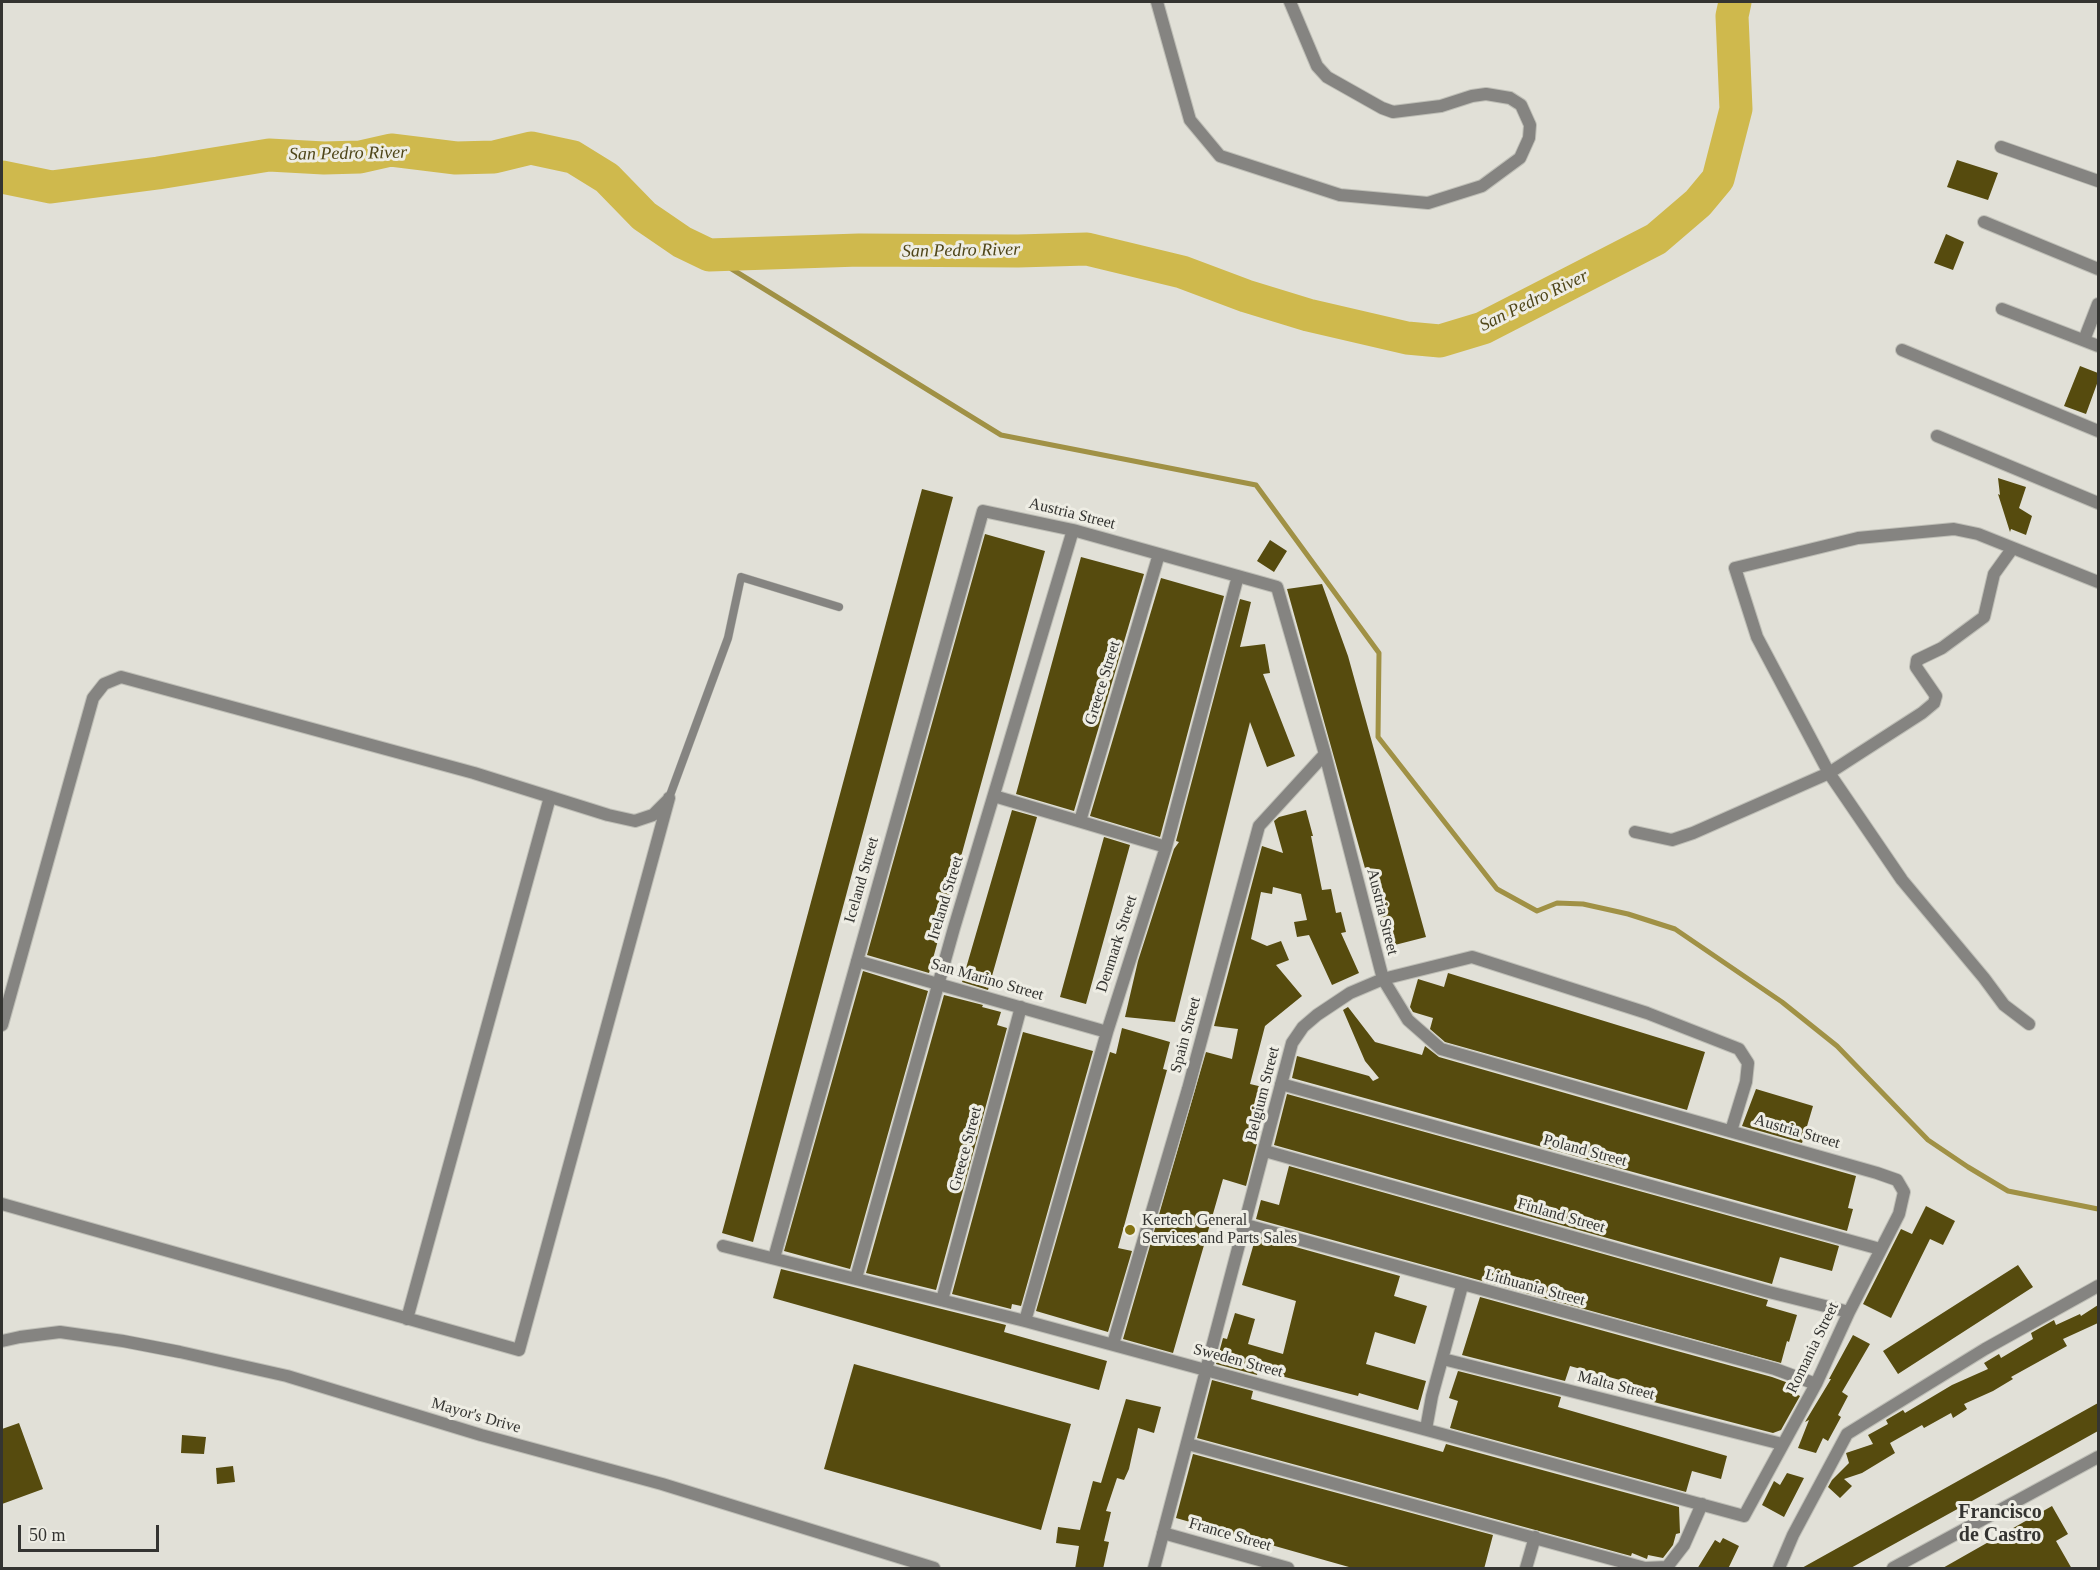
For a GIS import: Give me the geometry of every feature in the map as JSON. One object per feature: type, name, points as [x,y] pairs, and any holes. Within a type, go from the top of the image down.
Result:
[{"type":"street","points":[[1157,2],[1190,120],[1220,156],[1340,195],[1428,202],[1482,186],[1520,158],[1529,138],[1530,125],[1521,105],[1510,98],[1486,94],[1441,106],[1394,112],[1382,108],[1327,77],[1317,66],[1290,2]]},
{"type":"street","points":[[2001,147],[2098,181]]},
{"type":"street","points":[[1984,222],[2098,269]]},
{"type":"street","points":[[2084,340],[2098,304]]},
{"type":"street","points":[[2002,309],[2098,346]]},
{"type":"street","points":[[1902,350],[2098,431]]},
{"type":"street","points":[[1937,436],[2098,503]]},
{"type":"street","name":"Austria Street","points":[[983,511],[1074,530],[1277,587],[1325,754],[1383,979],[1408,1020],[1441,1049],[1877,1173],[1897,1180],[1904,1192]]},
{"type":"street","name":"Iceland Street","points":[[774,1258],[983,511]]},
{"type":"street","points":[[2030,1024],[2004,1005],[1902,880],[1829,773],[1757,636],[1735,568],[1858,538],[1954,529],[1978,534],[2098,582]]},
{"type":"street","name":"Ireland Street","points":[[856,1278],[938,983],[1074,530]]},
{"type":"street","points":[[1635,832],[1672,840],[1692,833],[1829,773],[1922,713],[1934,703],[1936,696],[1916,667],[1917,660],[1942,648],[1984,616],[1994,574],[2012,549]]},
{"type":"street","name":"Greece Street","points":[[1080,821],[1159,554]]},
{"type":"street","name":"Denmark Street","points":[[1025,1321],[1107,1032],[1166,847],[1238,576]]},
{"type":"street","points":[[2,1025],[93,698],[104,684],[121,678],[474,773],[608,815],[635,821],[653,815],[669,798]]},
{"type":"street","name":"Spain Street","points":[[1113,1344],[1188,1089],[1259,826],[1325,754]]},
{"type":"street","points":[[994,796],[1166,847]]},
{"type":"street","points":[[407,1318],[550,797]]},
{"type":"street","points":[[2,1204],[519,1350],[669,798]]},
{"type":"street","name":"Belgium Street","points":[[1154,1569],[1292,1043],[1303,1027],[1317,1015],[1350,993],[1383,979],[1472,957],[1647,1013],[1739,1049],[1748,1063],[1746,1082],[1731,1131]]},
{"type":"street","name":"San Marino Street","points":[[857,961],[1107,1032]]},
{"type":"street","name":"Greece Street","points":[[942,1299],[1021,1007]]},
{"type":"street","name":"Poland Street","points":[[1281,1084],[1880,1249]]},
{"type":"street","name":"Finland Street","points":[[1265,1151],[1769,1292],[1849,1312]]},
{"type":"street","name":"Romania Street","points":[[1744,1516],[1816,1384],[1849,1312],[1899,1214],[1904,1192]]},
{"type":"street","name":"Lithuania Street","points":[[1246,1225],[1462,1286],[1775,1369],[1816,1384]]},
{"type":"street","name":"Sweden Street","points":[[723,1246],[942,1299],[1113,1344],[1744,1516]]},
{"type":"street","points":[[1426,1429],[1462,1286]]},
{"type":"street","points":[[1779,1569],[1793,1535],[1847,1434],[1985,1349],[2098,1286]]},
{"type":"street","name":"Mayor's Drive","points":[[2,1341],[20,1336],[60,1332],[180,1352],[287,1376],[481,1435],[662,1484],[934,1569]]},
{"type":"street","name":"Malta Street","points":[[1443,1359],[1782,1444]]},
{"type":"street","points":[[1188,1444],[1645,1568],[1667,1568],[1684,1545],[1702,1504]]},
{"type":"street","points":[[1893,1569],[2098,1457]]},
{"type":"street","name":"France Street","points":[[1163,1533],[1288,1569]]},
{"type":"street","points":[[1527,1569],[1535,1537]]},
{"type":"lane","points":[[669,798],[728,638],[741,577],[839,607]]},
{"type":"building","points":[[1957,160],[1998,173],[1988,200],[1947,187]]},
{"type":"building","points":[[1946,234],[1964,242],[1953,270],[1934,263]]},
{"type":"building","points":[[2080,366],[2098,373],[2098,381],[2086,414],[2064,406]]},
{"type":"building","points":[[1998,478],[2026,487],[2019,508],[2032,516],[2026,535],[2011,529],[2010,532],[1998,494],[2000,495]]},
{"type":"building","points":[[922,489],[953,497],[753,1242],[722,1233]]},
{"type":"building","points":[[985,534],[1045,551],[929,973],[867,955]]},
{"type":"building","points":[[1270,540],[1287,551],[1274,572],[1257,561]]},
{"type":"building","points":[[1081,557],[1144,574],[1074,811],[1016,794]]},
{"type":"building","points":[[1161,578],[1224,596],[1160,837],[1090,816]]},
{"type":"building","points":[[1322,584],[1348,656],[1426,937],[1387,947],[1287,589]]},
{"type":"building","points":[[1240,599],[1251,602],[1240,647],[1265,644],[1270,673],[1263,674],[1295,756],[1267,767],[1250,722],[1175,1022],[1125,1017],[1138,961],[1174,849],[1179,842],[1176,841]]},
{"type":"building","points":[[1012,810],[1037,817],[988,990],[962,982]]},
{"type":"building","points":[[1306,810],[1322,890],[1331,889],[1336,913],[1341,912],[1346,932],[1341,933],[1359,973],[1332,985],[1309,935],[1297,937],[1294,922],[1307,920],[1301,894],[1273,887],[1272,894],[1261,892],[1251,939],[1267,946],[1281,941],[1289,960],[1276,965],[1302,996],[1265,1026],[1250,1084],[1271,1089],[1246,1186],[1223,1179],[1173,1353],[1123,1339],[1206,1052],[1232,1059],[1238,1029],[1214,1026],[1262,846],[1283,853],[1274,821],[1279,817]]},
{"type":"building","points":[[1104,837],[1130,845],[1086,1004],[1060,997]]},
{"type":"building","points":[[863,971],[928,991],[850,1269],[784,1251]]},
{"type":"building","points":[[1448,973],[1705,1052],[1687,1110],[1445,1042],[1430,1029],[1433,1018],[1413,1012],[1410,1007],[1418,979],[1444,987]]},
{"type":"building","points":[[944,995],[1001,1012],[997,1025],[1007,1028],[936,1290],[866,1273]]},
{"type":"building","points":[[1348,1007],[1375,1042],[1422,1055],[1425,1046],[1439,1057],[1856,1176],[1848,1208],[1853,1209],[1847,1231],[1292,1078],[1297,1056],[1369,1076],[1373,1081],[1379,1078],[1365,1061],[1343,1010]]},
{"type":"building","points":[[1122,1028],[1170,1042],[1163,1069],[1167,1070],[1118,1248],[1132,1251],[1108,1332],[1036,1311],[1110,1052],[1116,1054]]},
{"type":"building","points":[[1023,1032],[1093,1051],[1021,1306],[1012,1304],[1011,1309],[952,1294]]},
{"type":"building","points":[[1756,1089],[1813,1106],[1802,1143],[1742,1126]]},
{"type":"building","points":[[1287,1094],[1839,1246],[1832,1271],[1780,1257],[1772,1284],[1274,1145]]},
{"type":"building","points":[[1289,1166],[1768,1300],[1766,1306],[1797,1315],[1789,1342],[1787,1341],[1781,1363],[1256,1219],[1261,1200],[1279,1205]]},
{"type":"building","points":[[1926,1206],[1955,1221],[1943,1245],[1930,1239],[1891,1318],[1863,1304],[1901,1229],[1912,1234]]},
{"type":"building","points":[[1256,1236],[1400,1276],[1394,1296],[1427,1306],[1415,1344],[1375,1332],[1366,1364],[1426,1381],[1418,1410],[1359,1393],[1358,1396],[1258,1370],[1257,1375],[1216,1364],[1223,1338],[1227,1339],[1235,1313],[1255,1319],[1248,1344],[1283,1354],[1296,1301],[1242,1285]]},
{"type":"building","points":[[2018,1265],[2033,1287],[1898,1374],[1883,1351]]},
{"type":"building","points":[[781,1269],[1006,1325],[1004,1332],[1107,1361],[1099,1390],[773,1298]]},
{"type":"building","points":[[1480,1297],[1772,1377],[1794,1385],[1792,1392],[1800,1396],[1781,1430],[1773,1433],[1650,1401],[1651,1397],[1625,1390],[1627,1382],[1570,1366],[1565,1381],[1462,1355]]},
{"type":"building","points":[[2098,1305],[2098,1323],[2063,1339],[2067,1346],[2011,1377],[2013,1379],[1993,1391],[1964,1404],[1967,1409],[1953,1418],[1951,1413],[1924,1428],[1922,1425],[1890,1443],[1895,1453],[1862,1473],[1844,1479],[1852,1486],[1840,1498],[1828,1487],[1849,1463],[1846,1453],[1873,1444],[1868,1435],[1888,1424],[1886,1420],[1903,1410],[1905,1413],[1952,1385],[1988,1369],[1984,1363],[1999,1354],[2001,1358],[2033,1339],[2031,1333],[2054,1320],[2056,1325],[2080,1314],[2081,1316]]},
{"type":"building","points":[[1853,1335],[1870,1344],[1842,1392],[1848,1396],[1838,1415],[1841,1417],[1828,1441],[1823,1438],[1816,1453],[1798,1448],[1809,1420],[1805,1422],[1831,1379],[1829,1379]]},
{"type":"building","points":[[854,1364],[1071,1424],[1041,1530],[824,1469]]},
{"type":"building","points":[[1458,1371],[1561,1397],[1558,1407],[1727,1456],[1721,1479],[1692,1471],[1686,1492],[1450,1428],[1458,1401],[1449,1398]]},
{"type":"building","points":[[1212,1380],[1253,1391],[1251,1399],[1443,1452],[1446,1444],[1679,1507],[1680,1533],[1676,1534],[1673,1545],[1663,1558],[1648,1555],[1647,1559],[1632,1553],[1631,1556],[1197,1438]]},
{"type":"building","points":[[1126,1399],[1161,1407],[1154,1433],[1138,1428],[1129,1469],[1124,1480],[1117,1478],[1106,1511],[1111,1512],[1104,1541],[1109,1542],[1103,1569],[1075,1569],[1079,1546],[1056,1543],[1058,1527],[1080,1530],[1093,1481],[1101,1483]]},
{"type":"building","points":[[2098,1403],[2098,1431],[1849,1569],[1800,1569]]},
{"type":"building","points":[[19,1423],[43,1489],[2,1504],[2,1429]]},
{"type":"building","points":[[182,1435],[206,1437],[204,1454],[181,1453]]},
{"type":"building","points":[[1193,1454],[1493,1535],[1484,1569],[1356,1569],[1176,1518]]},
{"type":"building","points":[[233,1466],[235,1482],[217,1484],[216,1468]]},
{"type":"building","points":[[1787,1473],[1804,1478],[1784,1517],[1762,1505],[1774,1481],[1780,1485]]},
{"type":"building","points":[[2052,1506],[2068,1534],[2056,1541],[2072,1569],[1941,1569]]},
{"type":"building","points":[[1723,1538],[1739,1546],[1728,1569],[1697,1569],[1715,1540],[1720,1543]]},
{"type":"waterway","name":"San Pedro River","points":[[2,177],[51,187],[269,155],[360,157],[391,150],[456,158],[494,157],[531,148],[573,157],[607,178],[644,216],[682,242],[709,255],[859,250],[1087,249],[1182,272],[1246,296],[1308,315],[1407,338],[1440,341],[1483,328],[1656,239],[1698,203],[1718,179],[1736,109],[1732,16],[1735,2]]},
{"type":"waterway","points":[[709,255],[1001,435],[1256,485],[1379,653],[1378,737],[1497,889],[1537,911],[1557,903],[1583,904],[1628,914],[1675,929],[1782,1002],[1837,1046],[1928,1140],[1968,1167],[2008,1191],[2098,1209]]},
{"type":"place","name":"Kertech General Services and Parts Sales","points":[[1130,1230]]},
{"type":"district","name":"Francisco de Castro","points":[[2000,1524]]}]
